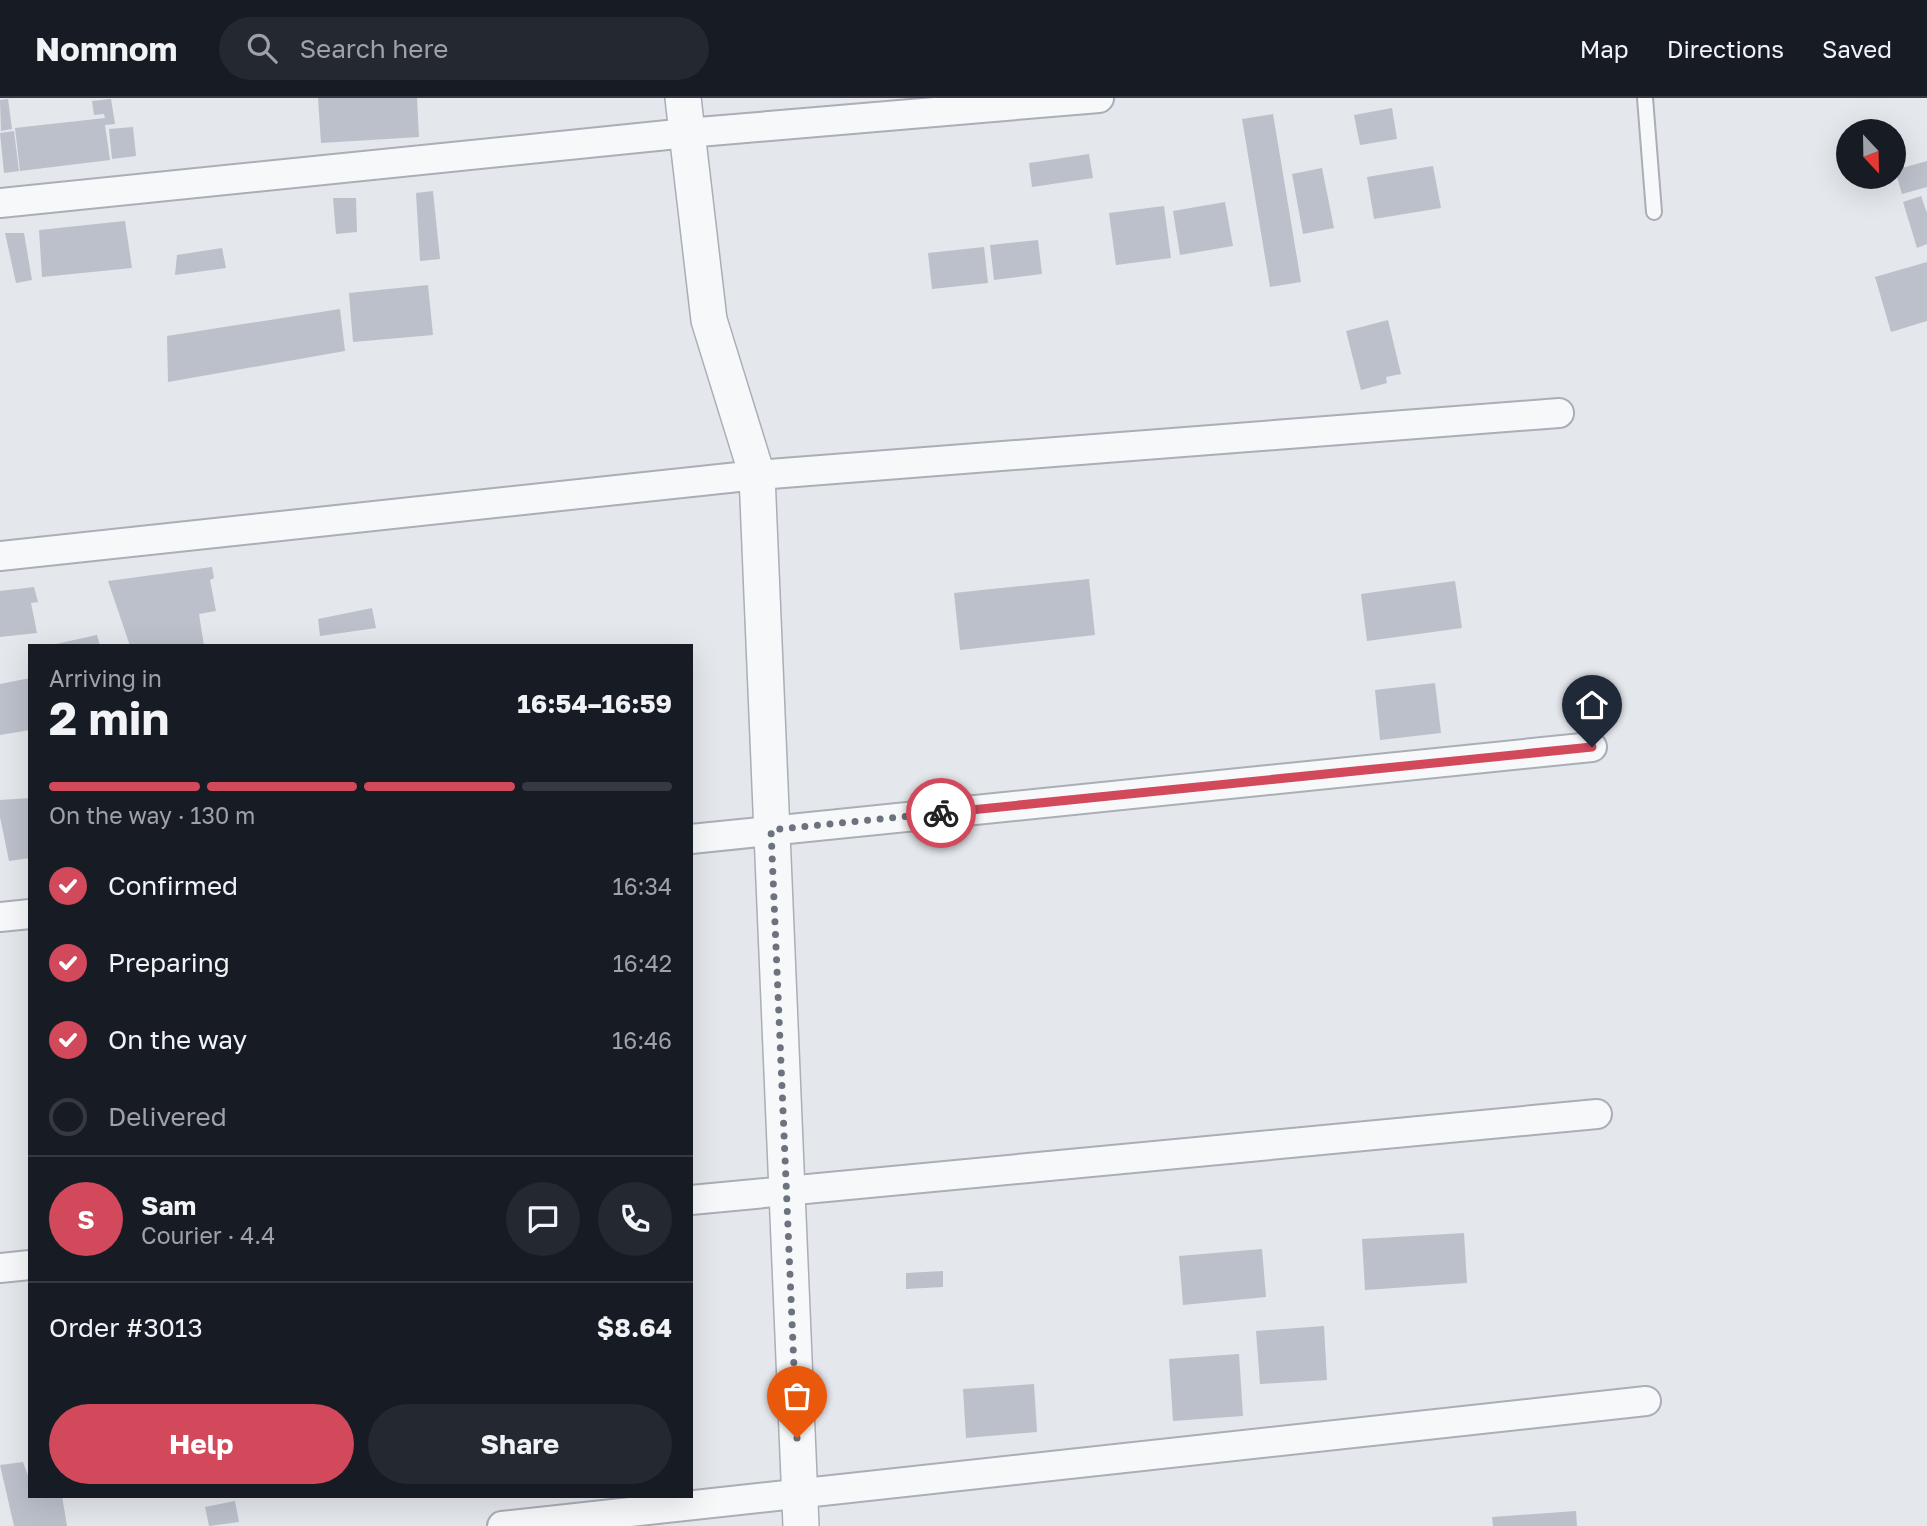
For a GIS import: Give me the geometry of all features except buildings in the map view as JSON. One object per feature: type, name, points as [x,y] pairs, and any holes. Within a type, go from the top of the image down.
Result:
[{"type":"street","points":[[683,98],[709,320],[757,475],[800,1509]]},
{"type":"street","points":[[0,203],[687,133],[1099,98]]},
{"type":"street","points":[[0,556],[757,475],[1559,412]]},
{"type":"street","points":[[693,839],[1592,747]]},
{"type":"street","points":[[0,917],[28,914]]},
{"type":"street","points":[[693,1200],[1597,1114]]},
{"type":"street","points":[[0,1268],[28,1265]]},
{"type":"street","points":[[502,1526],[800,1509],[1646,1401]]},
{"type":"lane","points":[[1645,98],[1654,212]]},
{"type":"way so far","points":[[797,1438],[771,830],[941,813]]},
{"type":"route","points":[[941,813],[1592,747]]}]
